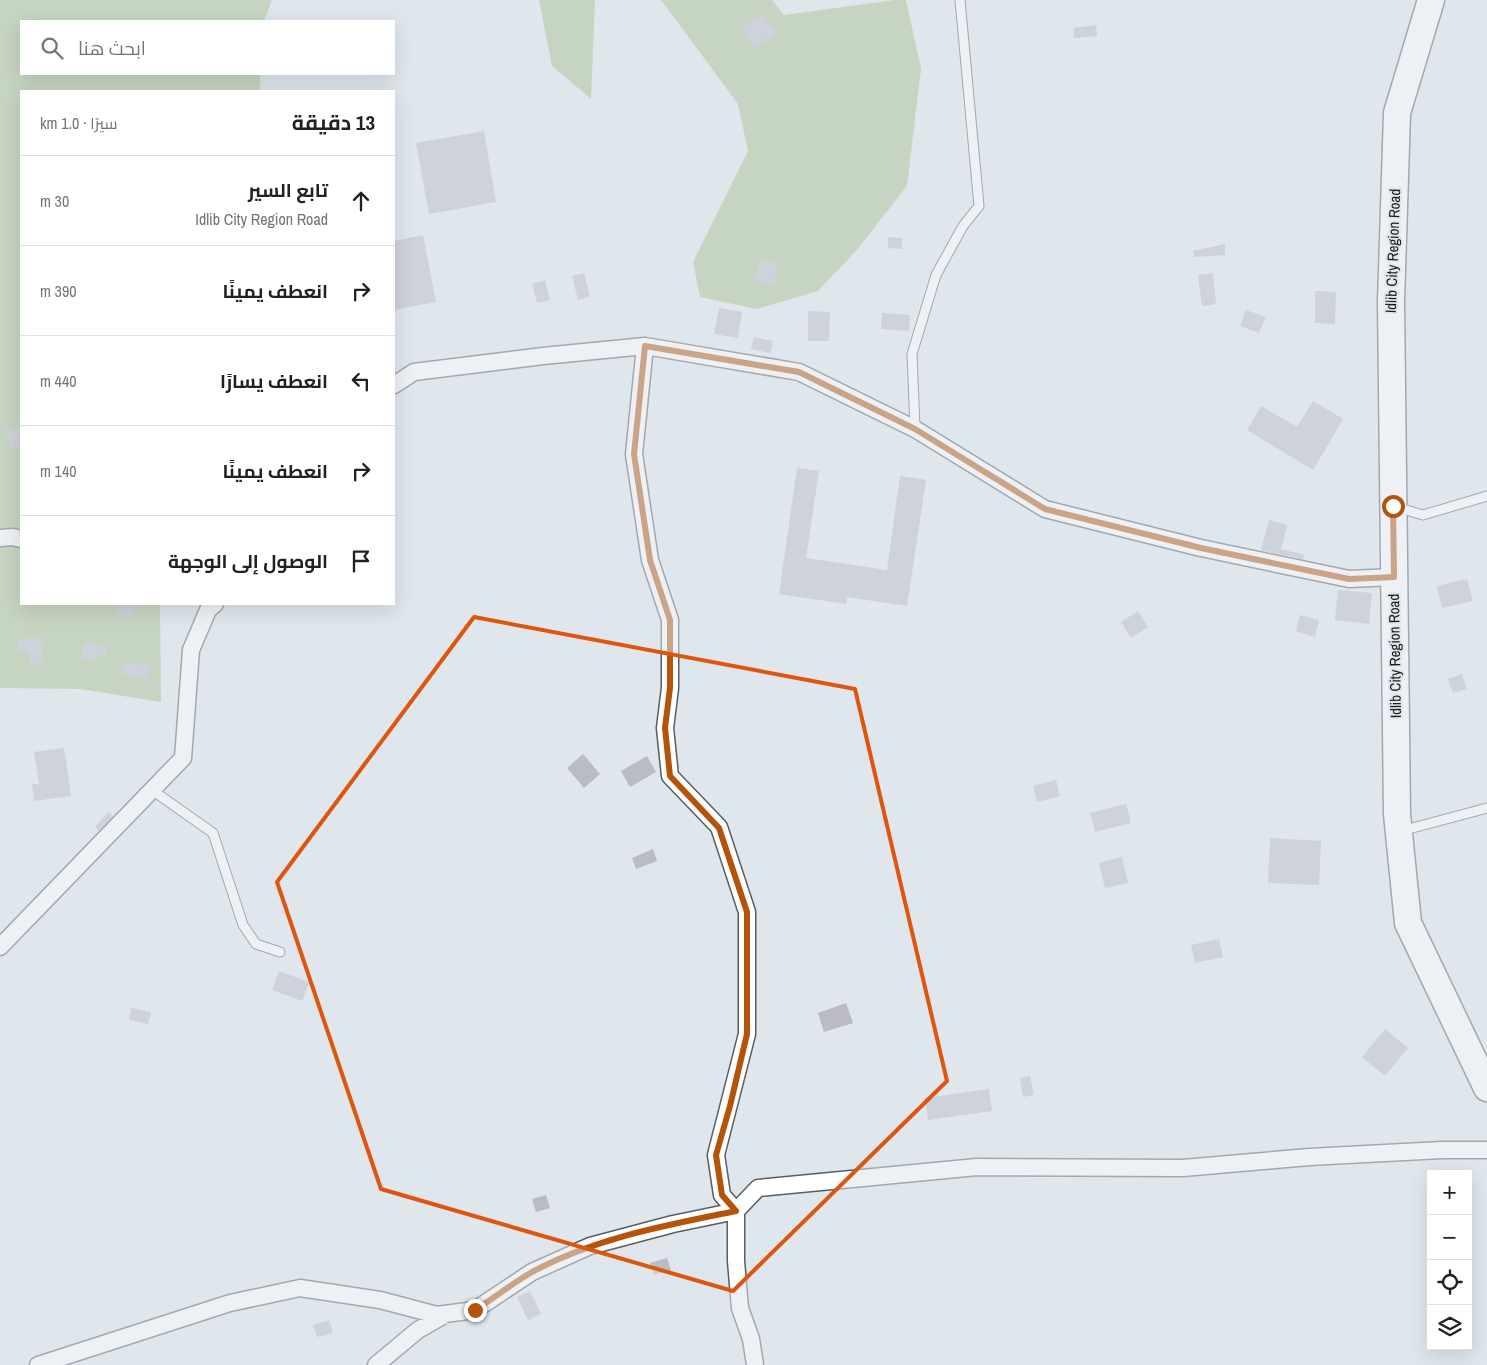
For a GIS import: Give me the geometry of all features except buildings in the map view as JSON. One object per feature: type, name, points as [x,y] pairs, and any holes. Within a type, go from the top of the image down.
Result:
[{"type":"main road","name":"Idlib City Region Road","points":[[1431,0],[1397,114],[1391,302],[1397,814],[1408,923],[1487,1088]]},
{"type":"street","points":[[645,346],[634,454],[650,560],[670,620],[670,688],[665,728],[670,776],[719,828],[747,912],[747,1034],[716,1155],[722,1195],[736,1211],[736,1261],[740,1308],[751,1339],[756,1365]]},
{"type":"street","points":[[395,384],[414,372],[645,346],[799,372],[915,429],[1045,509],[1201,548],[1349,579],[1394,577]]},
{"type":"street","points":[[0,538],[20,539]]},
{"type":"street","points":[[0,947],[183,758],[191,650],[208,610],[214,605]]},
{"type":"street","points":[[38,1365],[230,1303],[300,1288],[380,1300],[437,1315],[475,1310],[532,1272],[590,1246],[673,1224],[736,1211],[758,1188],[977,1167],[1184,1168],[1309,1157],[1442,1150],[1487,1150]]},
{"type":"street","points":[[376,1365],[418,1330],[446,1314]]},
{"type":"lane","points":[[915,429],[912,354],[936,274],[963,226],[979,206],[960,0]]},
{"type":"lane","points":[[1393,506],[1423,515],[1487,496]]},
{"type":"lane","points":[[152,790],[213,833],[243,926],[256,944],[280,952]]},
{"type":"lane","points":[[1399,831],[1487,808]]},
{"type":"highlighted area","points":[[474,617],[855,689],[947,1081],[733,1291],[381,1189],[277,882]]},
{"type":"green space","points":[[0,0],[272,0],[264,20],[20,20],[20,75],[260,75],[260,90],[20,90],[20,605],[160,605],[161,702],[80,689],[0,688]]},
{"type":"green space","points":[[539,0],[595,0],[591,99],[552,66]]},
{"type":"green space","points":[[661,0],[772,0],[784,15],[906,0],[921,69],[907,186],[856,251],[818,291],[757,309],[700,297],[693,262],[748,151],[738,104]]},
{"type":"route","points":[[475,1310],[532,1272],[590,1246],[673,1224],[736,1211],[722,1195],[716,1155],[747,1034],[747,912],[719,828],[670,776],[665,728],[670,688],[670,620],[650,560],[634,454],[645,346],[799,372],[915,429],[1045,509],[1201,548],[1349,579],[1394,577],[1393,506]]}]
